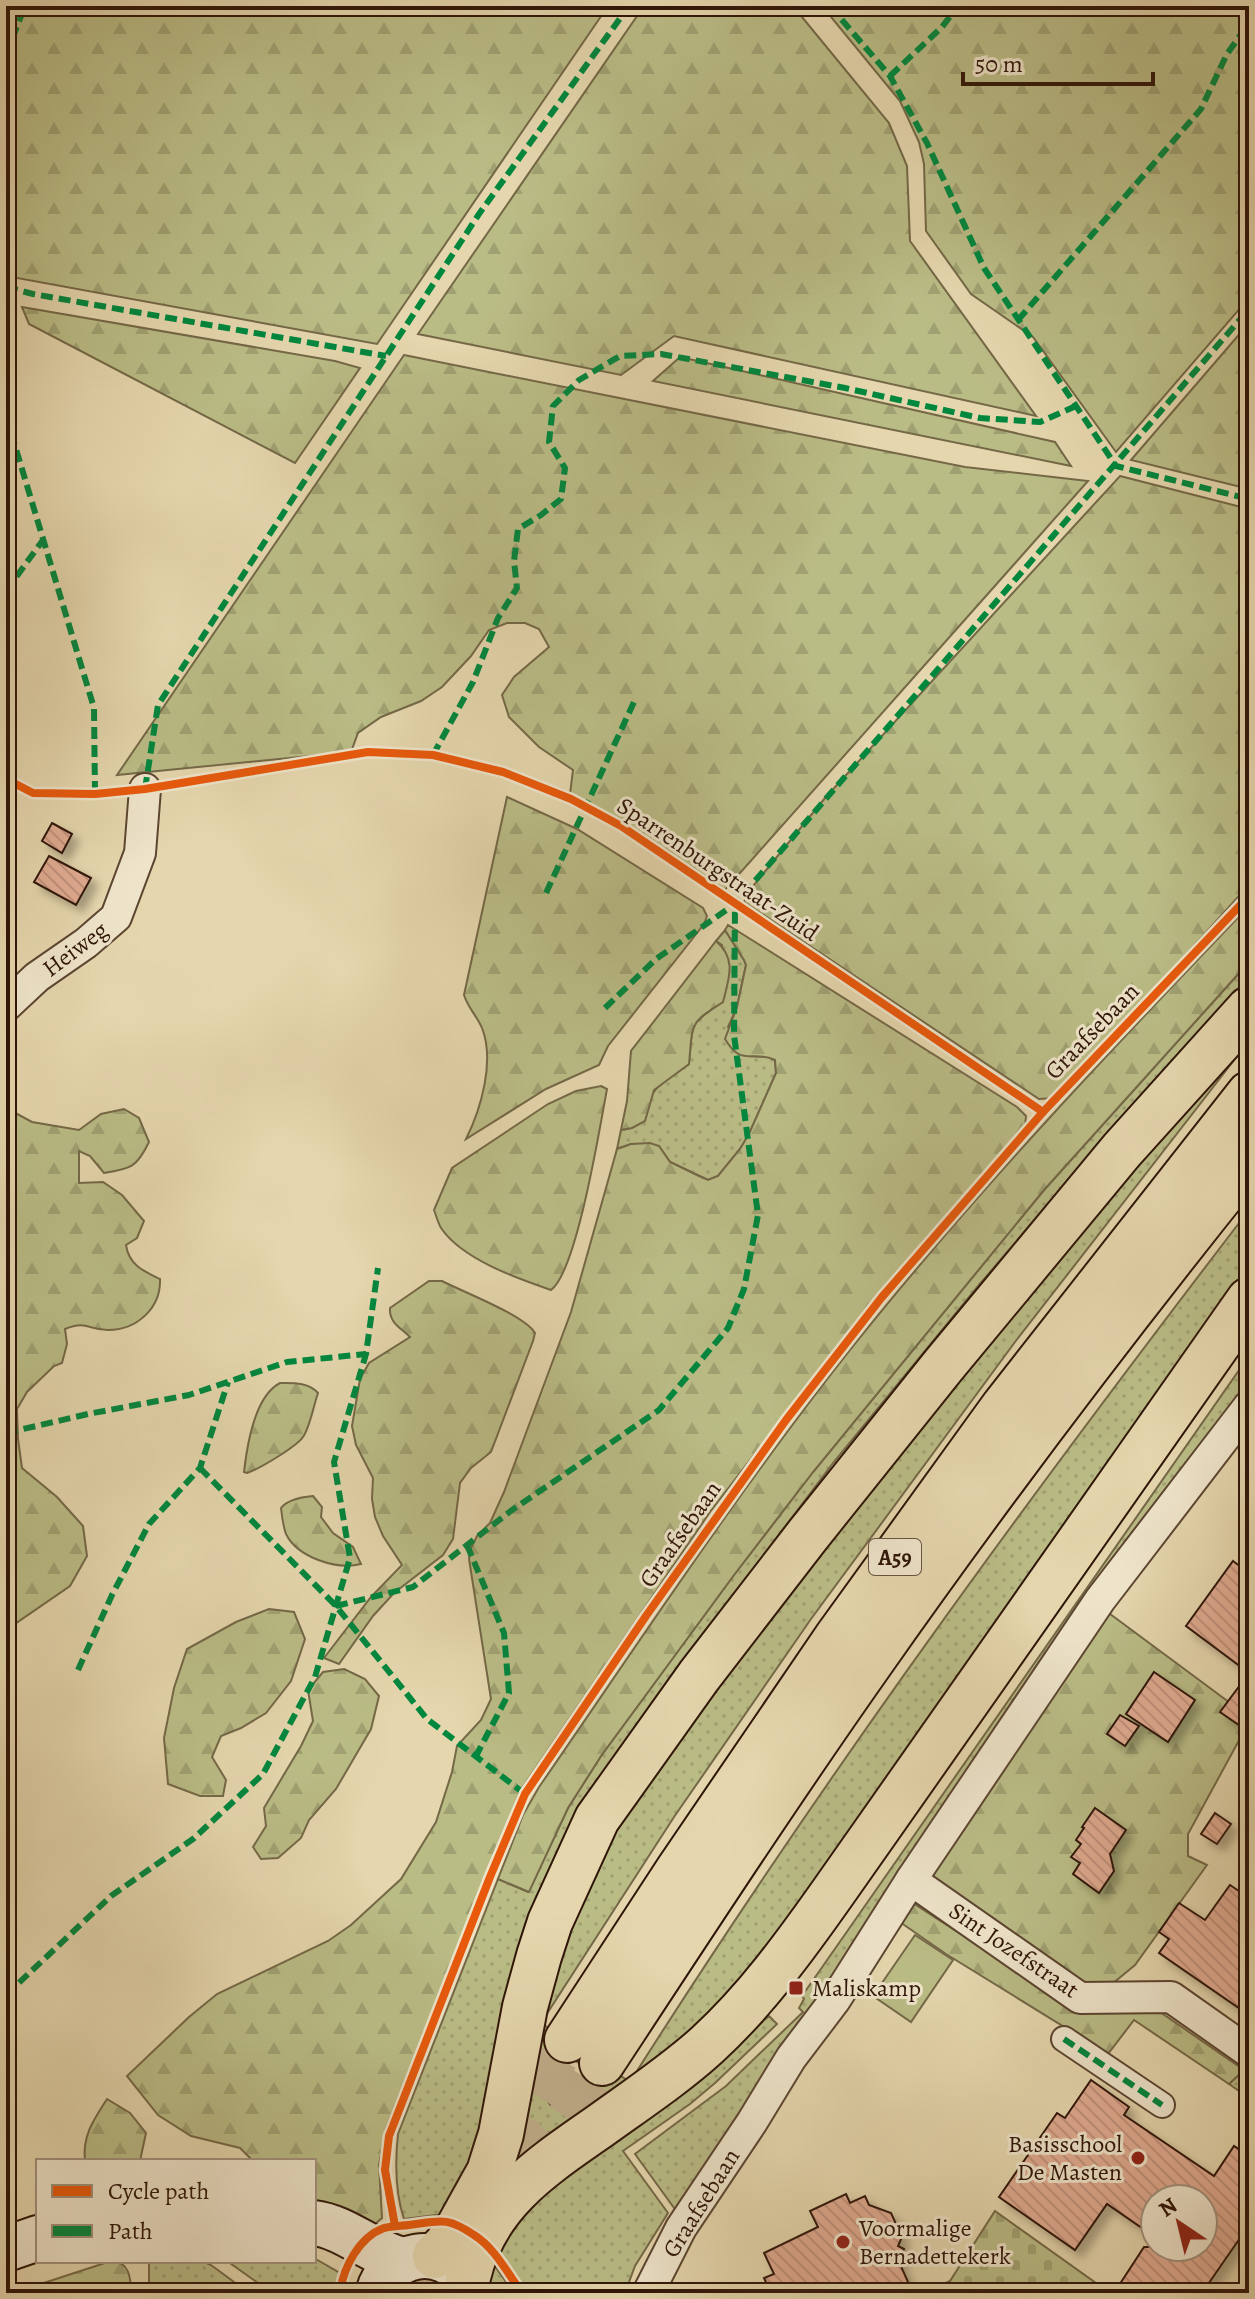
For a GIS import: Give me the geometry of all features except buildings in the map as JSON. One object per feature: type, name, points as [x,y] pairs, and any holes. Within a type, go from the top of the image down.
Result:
[{"type":"highway","points":[[423,2279],[459,2226],[489,2172],[501,2134],[525,2007],[539,1956],[550,1922],[597,1819],[708,1665],[943,1366],[1122,1150],[1249,1009]]},
{"type":"highway","name":"A59","points":[[567,2040],[828,1650],[967,1457],[1023,1381],[1249,1094]]},
{"type":"highway","name":"A59","points":[[602,2063],[871,1662],[1036,1435],[1249,1161]]},
{"type":"highway","points":[[423,2279],[473,2258],[496,2214],[529,2178],[561,2151],[649,2091],[706,2046],[746,2006],[827,1902],[1249,1300]]},
{"type":"main road","points":[[316,2223],[329,2225],[423,2279]]},
{"type":"main road","points":[[6,2249],[36,2239]]},
{"type":"main road","points":[[316,2247],[355,2271],[423,2279]]},
{"type":"street","name":"Heiweg","points":[[6,1006],[37,977],[86,943],[116,917],[140,853],[145,789]]},
{"type":"street","name":"Graafsebaan","points":[[648,2293],[681,2228],[791,2058],[835,2000],[911,1880],[1100,1600],[1249,1406]]},
{"type":"street","name":"Sint Jozefstraat","points":[[911,1880],[1080,1998],[1171,1997],[1249,2052]]},
{"type":"street","points":[[1064,2039],[1162,2105]]},
{"type":"green space","points":[[17,6],[608,6],[377,344],[6,276],[6,36]]},
{"type":"green space","points":[[644,6],[793,6],[889,123],[907,166],[910,241],[1036,416],[674,336],[621,375],[418,334]]},
{"type":"green space","points":[[822,6],[1249,6],[1249,298],[1116,452],[1033,337],[971,294],[926,231],[924,164],[919,142],[900,101]]},
{"type":"green space","points":[[22,307],[335,361],[360,368],[295,463],[29,324]]},
{"type":"green space","points":[[1249,323],[1249,489],[1131,460]]},
{"type":"green space","points":[[404,355],[965,467],[1088,481],[725,890],[666,850],[570,794],[573,770],[539,747],[509,717],[502,695],[514,677],[549,647],[539,629],[525,623],[507,623],[489,630],[471,656],[442,687],[421,701],[381,717],[358,733],[351,752],[117,775]]},
{"type":"green space","points":[[680,357],[1055,442],[1071,466],[653,381]]},
{"type":"green space","points":[[1120,476],[1249,509],[1249,885],[1056,1098],[1039,1099],[744,902],[749,891],[825,798]]},
{"type":"green space","points":[[507,797],[577,829],[703,908],[707,916],[704,924],[608,1046],[599,1065],[546,1089],[466,1139],[481,1099],[487,1055],[482,1028],[464,995]]},
{"type":"green space","points":[[1249,906],[1249,962],[1044,1190],[813,1472],[601,1756],[568,1808],[529,1892],[498,1879],[523,1815],[539,1787],[693,1563],[812,1399],[948,1231]]},
{"type":"green space","points":[[728,925],[1017,1107],[1026,1116],[1025,1127],[860,1317],[710,1512],[520,1791],[386,2128],[379,2165],[382,2218],[363,2234],[316,2214],[316,2159],[251,2159],[240,2148],[191,2136],[158,2115],[127,2076],[217,1994],[328,1941],[351,1925],[401,1879],[436,1822],[457,1746],[481,1720],[491,1699],[469,1559],[471,1548],[477,1536],[490,1523],[504,1492],[571,1312],[617,1149],[631,1144],[650,1143],[659,1146],[670,1162],[708,1180],[718,1176],[749,1134],[776,1073],[775,1060],[737,1053],[725,1039],[737,1007],[746,965],[725,930]]},
{"type":"green space","points":[[725,930],[746,965],[737,1007],[728,1027],[746,1056],[775,1060],[776,1073],[740,1149],[718,1176],[708,1180],[670,1162],[659,1146],[631,1144],[617,1149],[621,1130],[639,1124],[657,1088],[689,1064],[692,1032],[698,1020],[723,1002],[722,945],[716,941]]},
{"type":"green space","points":[[716,941],[727,955],[730,969],[723,1002],[703,1015],[694,1026],[689,1064],[654,1090],[645,1121],[621,1130],[631,1051]]},
{"type":"green space","points":[[1249,962],[1249,977],[1130,1108],[833,1463],[599,1779],[536,1897],[516,1957],[495,2134],[452,2217],[436,2215],[404,2219],[396,2177],[398,2134],[498,1879],[528,1892],[568,1808],[601,1756],[813,1472],[1044,1190]]},
{"type":"green space","points":[[1249,1041],[1015,1342],[811,1619],[674,1817],[541,2023],[630,2082],[777,1858],[930,1639],[1249,1210],[1249,1284],[752,1989],[490,2190],[534,2016],[605,1826],[930,1389]],"holes":[[[552,2046],[607,2081],[565,2108],[551,2106],[545,2093]]]},
{"type":"green space","points":[[601,1086],[607,1089],[586,1196],[570,1256],[551,1290],[491,1266],[450,1239],[441,1228],[434,1210],[452,1168],[548,1104],[576,1091]]},
{"type":"green space","points":[[6,1108],[32,1122],[79,1130],[101,1114],[124,1109],[139,1118],[149,1142],[137,1162],[127,1168],[104,1173],[90,1156],[79,1151],[79,1183],[103,1182],[122,1195],[144,1221],[137,1238],[126,1245],[130,1258],[138,1266],[160,1279],[152,1308],[137,1322],[119,1329],[101,1330],[78,1325],[65,1329],[67,1344],[62,1363],[54,1366],[27,1392],[17,1409],[22,1468],[57,1497],[83,1526],[87,1556],[70,1586],[6,1630]]},
{"type":"green space","points":[[429,1281],[442,1281],[492,1304],[519,1319],[535,1333],[491,1452],[471,1468],[460,1483],[453,1539],[443,1555],[394,1593],[373,1616],[339,1664],[324,1658],[371,1597],[402,1565],[375,1517],[373,1478],[356,1445],[352,1426],[360,1379],[369,1363],[410,1337],[394,1321],[390,1308]]},
{"type":"green space","points":[[1249,1356],[1249,1390],[1168,1492],[677,2212],[635,2154],[726,2086],[803,2012],[799,2008],[804,1999],[802,1996]]},
{"type":"green space","points":[[280,1383],[305,1385],[318,1393],[308,1427],[303,1437],[285,1452],[253,1471],[244,1472],[258,1410],[271,1389]]},
{"type":"green space","points":[[313,1496],[322,1507],[321,1517],[333,1533],[353,1547],[361,1564],[341,1565],[309,1556],[299,1550],[286,1534],[281,1508],[291,1501]]},
{"type":"green space","points":[[1102,1608],[1249,1717],[1249,1722],[1188,1834],[1188,1856],[1207,1865],[1135,1965],[1100,1994],[925,1872]]},
{"type":"green space","points":[[269,1609],[294,1612],[305,1639],[291,1681],[266,1713],[221,1736],[212,1757],[226,1780],[223,1796],[200,1796],[168,1784],[164,1738],[174,1688],[187,1649],[236,1622]]},
{"type":"green space","points":[[344,1669],[365,1679],[379,1696],[371,1729],[336,1789],[309,1820],[301,1838],[278,1858],[261,1859],[253,1847],[266,1826],[264,1808],[313,1721],[308,1690],[323,1672]]},
{"type":"green space","points":[[908,1900],[1074,2007],[1087,2012],[1160,2012],[1244,2070],[1229,2084],[1134,2020],[1108,2054],[946,1954],[897,1920]]},
{"type":"green space","points":[[915,1935],[953,1960],[911,2022],[873,1996]]},
{"type":"green space","points":[[769,2016],[777,2024],[715,2083],[623,2151],[668,2213],[635,2266],[625,2293],[526,2293],[492,2243],[506,2220]]},
{"type":"green space","points":[[1244,2070],[1249,2074],[1249,2098],[1229,2084]]},
{"type":"green space","points":[[107,2099],[130,2113],[146,2133],[140,2159],[85,2159],[87,2136]]},
{"type":"green space","points":[[995,2211],[1110,2293],[925,2293],[950,2281]]},
{"type":"green space","points":[[487,2255],[514,2293],[487,2293]]},
{"type":"green space","points":[[316,2259],[340,2273],[336,2293],[272,2293],[230,2263],[316,2263]]},
{"type":"green space","points":[[105,2263],[120,2263],[129,2276],[131,2293],[13,2293]]},
{"type":"green space","points":[[149,2263],[206,2263],[249,2293],[149,2293]]},
{"type":"tunnel","points":[[499,2150],[567,2040]]},
{"type":"tunnel","points":[[534,2175],[602,2063]]},
{"type":"tunnel","points":[[412,2293],[451,2229]]},
{"type":"marked path","points":[[6,55],[25,6]]},
{"type":"marked path","points":[[145,789],[158,705],[479,214],[629,6]]},
{"type":"marked path","points":[[830,6],[890,76],[927,143],[984,268],[1116,466],[1249,499]]},
{"type":"marked path","points":[[890,76],[942,27],[958,6]]},
{"type":"marked path","points":[[1018,320],[1201,109],[1227,54],[1249,23]]},
{"type":"marked path","points":[[6,287],[386,356]]},
{"type":"marked path","points":[[605,1008],[656,959],[735,904],[1249,309]]},
{"type":"marked path","points":[[433,755],[473,682],[498,618],[517,588],[514,561],[518,529],[561,499],[565,468],[549,442],[553,406],[579,380],[620,356],[661,354],[845,388],[980,418],[1040,422],[1076,406]]},
{"type":"marked path","points":[[6,416],[94,708],[95,794]]},
{"type":"marked path","points":[[6,591],[43,540]]},
{"type":"marked path","points":[[546,893],[634,702]]},
{"type":"marked path","points":[[336,1606],[413,1587],[512,1510],[659,1410],[728,1328],[744,1289],[758,1215],[734,1035],[735,904]]},
{"type":"marked path","points":[[6,1995],[111,1896],[193,1839],[263,1774],[315,1677],[350,1558],[334,1462],[366,1354],[378,1268]]},
{"type":"marked path","points":[[6,1433],[189,1395],[287,1362],[366,1354]]},
{"type":"marked path","points":[[78,1670],[149,1524],[200,1468],[228,1382]]},
{"type":"marked path","points":[[200,1468],[336,1606],[427,1719],[525,1794]]},
{"type":"marked path","points":[[467,1545],[504,1633],[509,1693],[476,1756]]},
{"type":"marked path","points":[[1064,2039],[1162,2105]]},
{"type":"cycle path","name":"Sparrenburgstraat-Zuid","points":[[6,779],[33,793],[95,794],[145,789],[368,752],[433,755],[503,772],[571,799],[621,826],[1043,1112]]},
{"type":"cycle path","points":[[395,2226],[385,2170],[389,2136],[525,1794],[646,1616],[786,1420],[882,1297],[1043,1112],[1249,896]]},
{"type":"cycle path","points":[[340,2293],[354,2254],[367,2238],[384,2228],[436,2221],[449,2222],[482,2240],[522,2293]]},
{"type":"place","name":"Maliskamp","points":[[796,1988]]},
{"type":"place","name":"Basisschool De Masten","points":[[1138,2158]]},
{"type":"place","name":"Voormalige Bernadettekerk","points":[[843,2242]]}]
